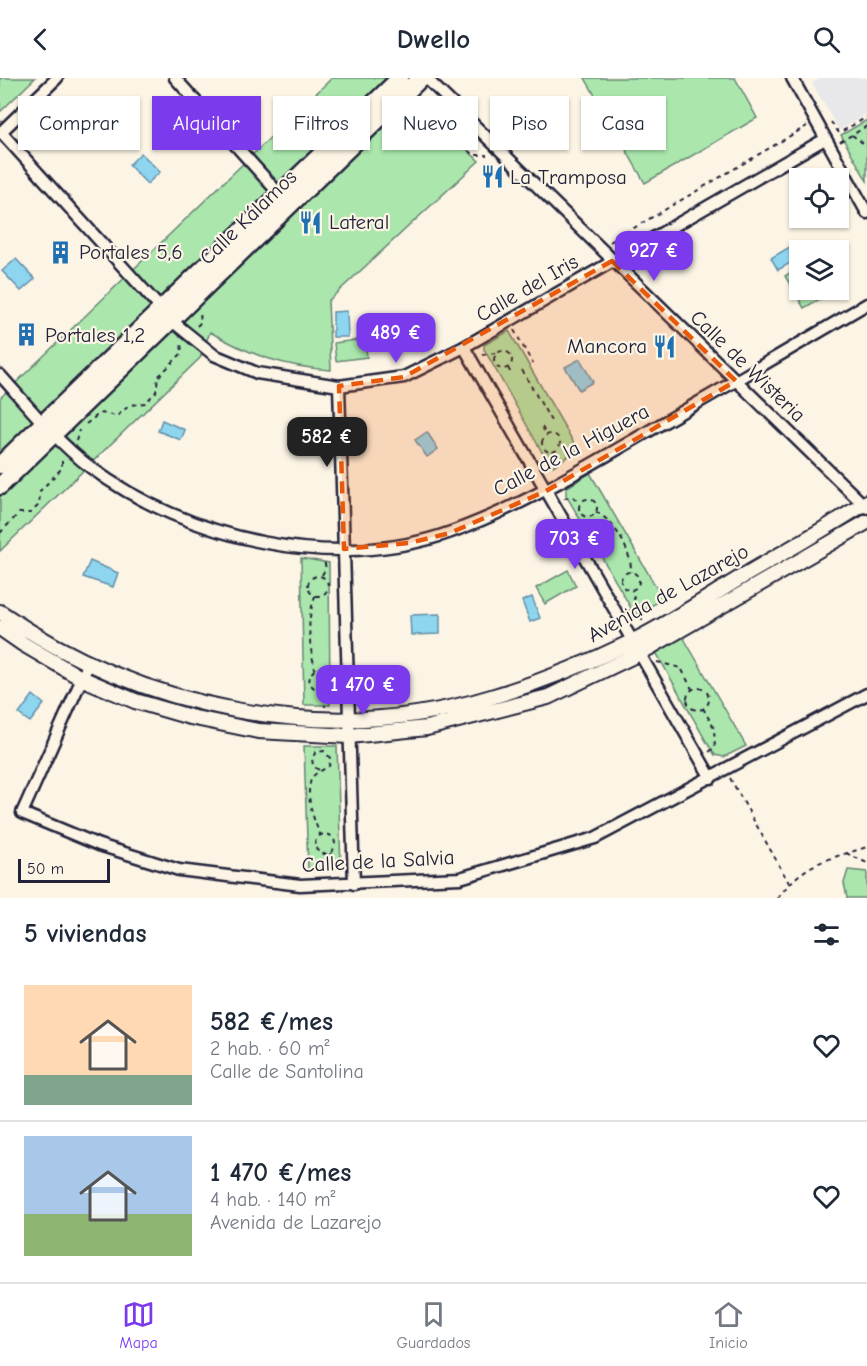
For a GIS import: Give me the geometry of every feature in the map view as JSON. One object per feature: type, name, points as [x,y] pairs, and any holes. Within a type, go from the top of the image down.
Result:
[{"type":"main road","name":"Calle Kálamos","points":[[286,201],[400,78]]},
{"type":"main road","name":"Calle Kálamos","points":[[0,486],[50,429],[166,315],[286,201],[421,78]]},
{"type":"main road","name":"Calle Kálamos","points":[[0,465],[50,429]]},
{"type":"street","points":[[1,132],[57,78]]},
{"type":"street","points":[[175,78],[286,201]]},
{"type":"street","name":"Calle de Wisteria","points":[[426,78],[596,246],[866,505]]},
{"type":"street","points":[[792,78],[867,213]]},
{"type":"street","name":"Calle del Iris","points":[[1,132],[166,315],[214,355],[257,373],[339,386],[404,377],[464,347],[612,261],[827,143]]},
{"type":"street","name":"Calle de la Higuera","points":[[0,375],[50,429],[89,466],[154,508],[226,535],[273,544],[344,549],[409,543],[450,533],[546,491],[867,304]]},
{"type":"street","points":[[464,347],[711,778]]},
{"type":"street","points":[[339,386],[354,884]]},
{"type":"street","name":"Avenida de Lazarejo","points":[[0,612],[31,633],[88,664],[140,685],[195,702],[260,715],[349,720],[426,712],[488,698],[636,647],[650,631],[866,505]]},
{"type":"street","name":"Avenida de Lazarejo","points":[[0,628],[81,678],[135,701],[190,717],[258,730],[349,736],[427,728],[548,697],[867,522]]},
{"type":"street","name":"Calle de la Salvia","points":[[88,664],[22,813],[99,845],[179,870],[300,885],[460,878],[595,838],[867,694]]},
{"type":"path","points":[[596,246],[617,240],[815,121],[826,116],[839,133],[867,117]]},
{"type":"path","points":[[827,143],[852,135],[867,126]]},
{"type":"path","points":[[852,135],[867,146]]},
{"type":"path","points":[[468,150],[473,155],[492,154]]},
{"type":"path","points":[[0,533],[19,513],[30,513],[39,505],[40,491],[62,468],[62,454],[76,441],[80,429],[100,413],[117,416],[129,405],[145,403],[156,392],[158,377],[182,353],[181,342],[201,322],[200,313]]},
{"type":"path","points":[[509,321],[533,364]]},
{"type":"path","points":[[472,361],[486,353],[497,354],[504,351],[510,354],[512,362],[508,368],[502,369],[496,366],[494,359],[497,354]]},
{"type":"path","points":[[508,368],[512,375]]},
{"type":"path","points":[[522,370],[551,421]]},
{"type":"path","points":[[542,427],[547,436]]},
{"type":"path","points":[[553,435],[559,440],[558,448],[554,451],[548,452],[543,447],[543,440],[547,436],[553,435]]},
{"type":"path","points":[[554,451],[568,478]]},
{"type":"path","points":[[554,504],[570,496],[580,502],[591,499],[596,503],[596,512]]},
{"type":"path","points":[[580,502],[578,510],[582,516],[590,517],[596,512]]},
{"type":"path","points":[[596,512],[607,517],[632,560],[631,572]]},
{"type":"path","points":[[321,576],[326,568],[322,549]]},
{"type":"path","points":[[326,568],[332,571]]},
{"type":"path","points":[[631,572],[639,579],[637,588],[632,590],[625,589],[621,583],[623,575],[631,572]]},
{"type":"path","points":[[313,576],[321,576],[327,581],[328,589],[323,595],[315,596],[309,591],[308,583],[313,576]]},
{"type":"path","points":[[632,590],[636,608],[650,631]]},
{"type":"path","points":[[315,596],[308,615],[309,643],[315,669]]},
{"type":"path","points":[[619,617],[636,608]]},
{"type":"path","points":[[647,666],[656,661],[681,668],[692,690]]},
{"type":"path","points":[[315,669],[324,669],[329,675],[329,683],[323,689],[315,689],[309,683],[310,675],[315,669]]},
{"type":"path","points":[[700,688],[706,692],[708,702],[704,708],[696,709],[689,705],[687,697],[692,690],[700,688]]},
{"type":"path","points":[[699,758],[714,749],[717,743],[714,728],[704,708]]},
{"type":"path","points":[[319,770],[313,765],[312,758],[316,752],[324,751],[330,755],[331,763],[327,768],[319,770],[311,780],[311,818],[321,836]]},
{"type":"path","points":[[726,770],[789,883]]},
{"type":"path","points":[[328,835],[334,840],[334,847],[330,853],[322,854],[317,849],[316,842],[321,836],[328,835]]},
{"type":"path","points":[[777,898],[789,883],[809,865],[867,847]]},
{"type":"path","points":[[330,853],[338,865],[353,861]]},
{"type":"path","points":[[846,853],[867,863]]},
{"type":"highlighted area","points":[[612,261],[736,381],[546,491],[450,533],[409,543],[344,549],[339,386],[404,377]]},
{"type":"shaded area","points":[[821,78],[867,78],[867,114],[839,130],[812,83]]},
{"type":"green space","points":[[0,78],[35,78],[0,112]]},
{"type":"green space","points":[[332,78],[392,78],[411,96],[382,96],[382,150],[467,150],[479,161],[328,301],[331,370],[283,363],[239,347],[210,332],[200,358],[0,551],[0,398],[257,150],[261,150],[261,146],[273,135],[273,150],[370,150],[370,96],[313,96]]},
{"type":"green space","points":[[585,78],[735,78],[757,118],[645,183],[626,150],[666,150],[666,96],[595,96]]},
{"type":"green space","points":[[867,120],[867,181],[841,135]]},
{"type":"green space","points":[[799,300],[818,300],[804,308]]},
{"type":"green space","points":[[509,331],[578,450],[553,466],[547,461],[484,349],[484,345]]},
{"type":"green space","points":[[365,339],[367,357],[336,361],[334,343]]},
{"type":"green space","points":[[590,473],[663,599],[635,615],[566,495],[566,488]]},
{"type":"green space","points":[[301,558],[329,563],[330,705],[304,705]]},
{"type":"green space","points":[[568,570],[576,586],[545,604],[536,588]]},
{"type":"green space","points":[[682,635],[746,746],[724,757],[715,755],[657,654],[658,649]]},
{"type":"green space","points":[[304,746],[337,746],[341,868],[308,871]]},
{"type":"green space","points":[[848,870],[867,872],[867,898],[847,898],[844,883]]},
{"type":"water","points":[[141,153],[160,172],[147,184],[129,165]]},
{"type":"water","points":[[789,247],[789,264],[778,270],[771,258]]},
{"type":"water","points":[[16,259],[35,279],[21,291],[2,271]]},
{"type":"water","points":[[347,311],[348,337],[333,337],[333,312]]},
{"type":"water","points":[[580,359],[593,382],[579,390],[565,367]]},
{"type":"water","points":[[162,420],[185,430],[181,440],[158,431]]},
{"type":"water","points":[[427,432],[438,449],[427,457],[415,440]]},
{"type":"water","points":[[90,561],[118,573],[113,587],[83,577]]},
{"type":"water","points":[[532,597],[540,618],[530,622],[522,601]]},
{"type":"water","points":[[440,614],[440,634],[411,635],[410,615]]},
{"type":"water","points":[[33,695],[44,704],[30,722],[19,714]]},
{"type":"place","name":"La Tramposa","points":[[492,177]]},
{"type":"place","name":"Lateral","points":[[311,222]]},
{"type":"place","name":"Portales 5,6","points":[[61,252]]},
{"type":"place","name":"Portales 1,2","points":[[27,335]]},
{"type":"place","name":"Mancora","points":[[665,346]]}]
